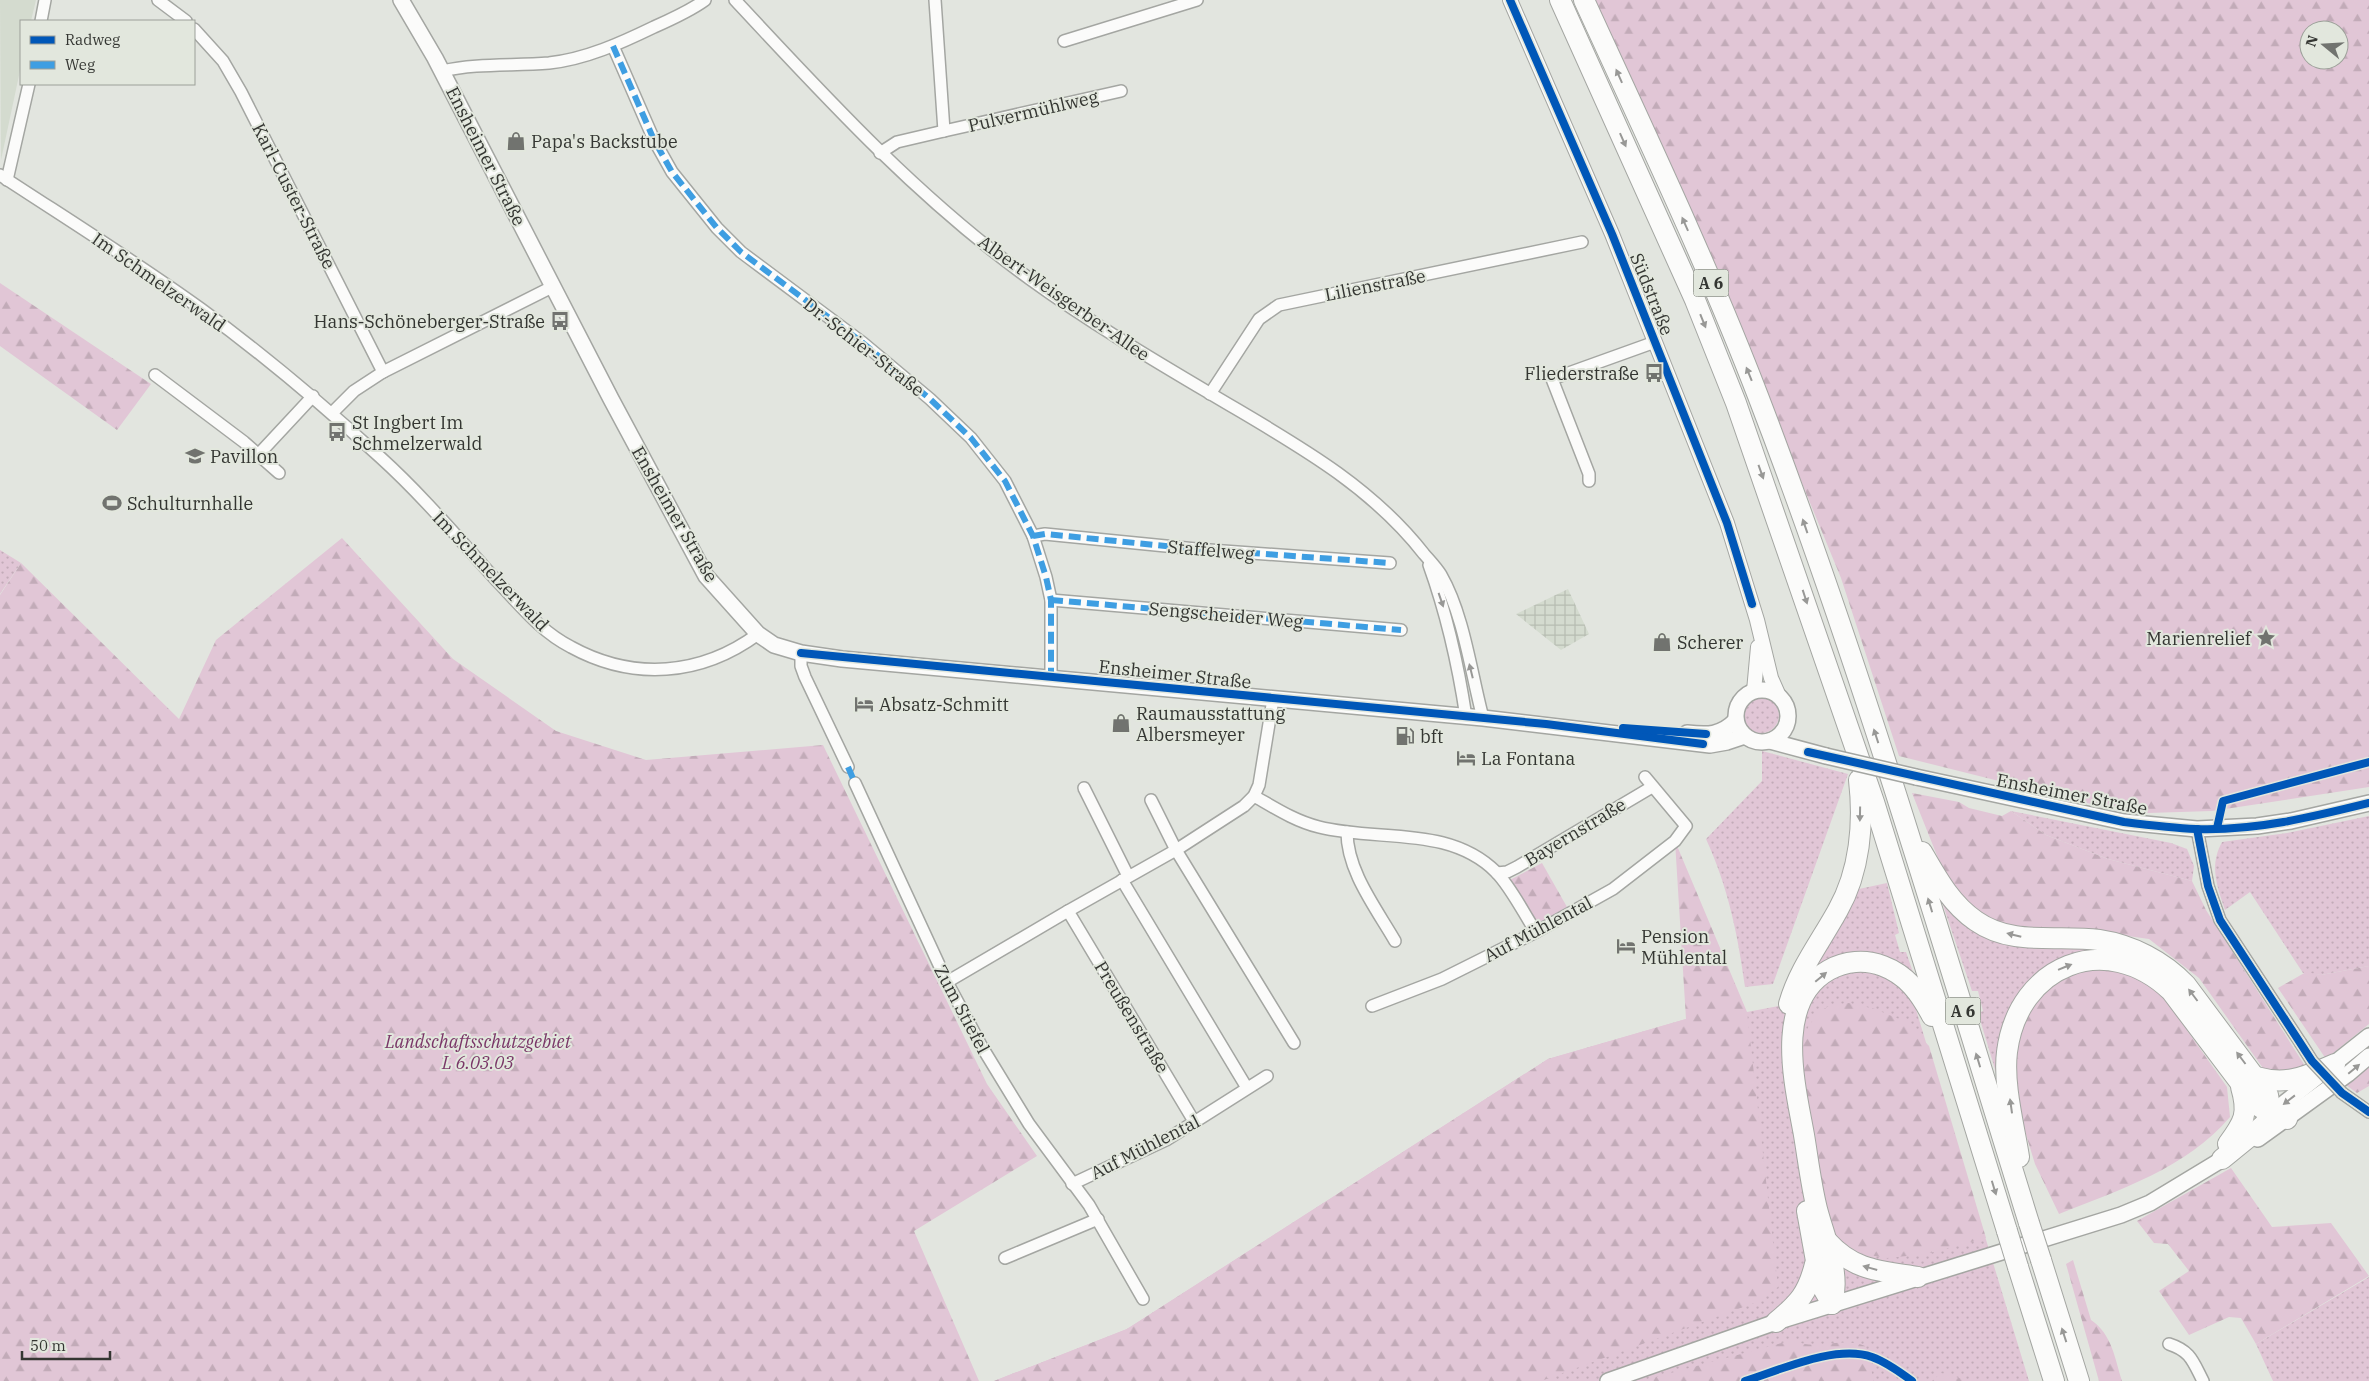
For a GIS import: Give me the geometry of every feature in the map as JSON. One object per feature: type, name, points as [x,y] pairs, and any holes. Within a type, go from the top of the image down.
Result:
[{"type":"highway","name":"A 6","points":[[1560,0],[1695,300],[1733,394],[1787,545],[1874,802],[2054,1381]]},
{"type":"highway","name":"A 6","points":[[1584,0],[1714,290],[1757,394],[1798,504],[1897,799],[2079,1381]]},
{"type":"highway","points":[[1832,1304],[1824,1292],[1815,1264],[1787,1086],[1784,1027],[1792,993],[1810,957],[1840,908],[1853,876],[1859,849],[1860,795],[1857,770],[1843,715]]},
{"type":"highway","points":[[1897,799],[1915,840],[1935,874],[1952,899],[1977,921],[2019,937],[2106,942],[2157,961],[2174,973],[2186,985],[2248,1081],[2257,1104],[2279,1116],[2225,1152]]},
{"type":"highway","points":[[2029,1223],[2006,1074],[2007,1052],[2015,1018],[2035,986],[2048,975],[2079,962],[2110,959],[2126,963],[2150,973],[2171,990],[2248,1081],[2246,1111],[2242,1124],[2225,1152]]},
{"type":"highway","points":[[1832,1304],[1836,1281],[1827,1241],[1816,1208],[1795,1082],[1791,1041],[1794,1019],[1801,1000],[1811,985],[1824,973],[1839,965],[1869,962],[1895,971],[1916,990],[1933,1018],[1980,1146]]},
{"type":"highway","points":[[2248,1081],[2292,1081],[2335,1064]]},
{"type":"highway","points":[[1827,1241],[1839,1254],[1853,1263],[1883,1272],[1918,1277]]},
{"type":"highway","points":[[1776,1322],[1801,1299],[1810,1282],[1815,1264]]},
{"type":"main road","name":"Ensheimer Straße","points":[[401,0],[442,71],[611,399],[706,576],[753,638],[801,653],[1546,724],[1710,745],[1745,736]]},
{"type":"main road","points":[[1763,689],[1779,696],[1787,709],[1787,725],[1776,736],[1753,740],[1745,736],[1736,720],[1736,712],[1742,699],[1754,691],[1763,689]]},
{"type":"main road","name":"Ensheimer Straße","points":[[1546,724],[1706,734],[1728,729],[1736,720]]},
{"type":"main road","name":"Ensheimer Straße","points":[[1776,736],[1808,752],[2124,822],[2197,829],[2257,826],[2334,812],[2369,803]]},
{"type":"main road","points":[[2279,1116],[2335,1064],[2369,1036]]},
{"type":"main road","points":[[2279,1116],[2369,1056]]},
{"type":"main road","points":[[1608,1381],[1776,1322],[2075,1230],[2146,1195],[2225,1152]]},
{"type":"street","points":[[41,20],[45,0]]},
{"type":"street","points":[[158,0],[185,20]]},
{"type":"street","points":[[442,71],[480,65],[551,62],[575,58],[613,46],[695,7],[705,0]]},
{"type":"street","name":"Albert-Weisgerber-Allee","points":[[735,0],[880,153],[953,219],[1031,280],[1098,325],[1210,394],[1300,446],[1361,489],[1395,519],[1440,574],[1452,600],[1483,718]]},
{"type":"street","name":"Pulvermühlweg","points":[[935,0],[944,131]]},
{"type":"street","points":[[1064,41],[1197,0]]},
{"type":"street","name":"Südstraße","points":[[1510,0],[1612,234],[1727,523],[1759,629],[1771,678],[1779,696]]},
{"type":"street","name":"Karl-Custer-Straße","points":[[195,30],[222,61],[241,92],[383,372]]},
{"type":"street","name":"Dr.-Schier-Straße","points":[[613,46],[654,140],[672,172],[712,221],[741,252],[863,343],[961,427],[1005,481],[1033,536],[1051,600],[1051,677]]},
{"type":"street","points":[[4,178],[29,85]]},
{"type":"street","name":"Pulvermühlweg","points":[[880,153],[896,142],[1121,91]]},
{"type":"street","name":"Im Schmelzerwald","points":[[4,178],[115,249],[193,304],[313,396],[418,494],[532,618],[558,639],[592,657],[616,664],[640,668],[667,669],[693,667],[736,649],[753,638]]},
{"type":"street","name":"Lilienstraße","points":[[1210,394],[1259,319],[1279,305],[1582,242]]},
{"type":"street","points":[[332,413],[354,391],[383,372],[554,286]]},
{"type":"street","points":[[1589,481],[1589,474],[1552,379],[1655,342]]},
{"type":"street","points":[[155,375],[259,454],[279,473]]},
{"type":"street","points":[[259,454],[313,396]]},
{"type":"street","name":"Staffelweg","points":[[1033,536],[1045,534],[1196,549],[1390,563]]},
{"type":"street","name":"Albert-Weisgerber-Allee","points":[[1424,554],[1444,606],[1459,671],[1466,717]]},
{"type":"street","name":"Sengscheider Weg","points":[[1051,600],[1401,630]]},
{"type":"street","name":"Südstraße","points":[[1754,691],[1759,629]]},
{"type":"street","points":[[801,653],[801,666],[805,677],[848,767]]},
{"type":"street","points":[[947,982],[1176,850],[1244,806],[1254,796],[1263,770],[1274,699]]},
{"type":"street","points":[[1645,776],[1652,787]]},
{"type":"street","name":"Zum Stiefel","points":[[855,782],[947,982],[982,1047],[1029,1124],[1098,1219],[1143,1299]]},
{"type":"street","name":"Auf Mühlental","points":[[1372,1006],[1442,979],[1536,932],[1613,889],[1675,841],[1686,826],[1652,787]]},
{"type":"street","name":"Bayernstraße","points":[[1497,873],[1517,867],[1652,787]]},
{"type":"street","points":[[1084,788],[1125,878],[1247,1088]]},
{"type":"street","points":[[1254,796],[1306,823],[1347,832],[1435,840],[1450,844],[1474,855],[1497,873],[1536,932]]},
{"type":"street","points":[[1151,800],[1176,850],[1294,1043]]},
{"type":"street","points":[[2197,829],[2208,886],[2220,920],[2312,1061],[2342,1093],[2369,1112]]},
{"type":"street","points":[[1347,832],[1347,843],[1352,864],[1395,941]]},
{"type":"street","name":"Preußenstraße","points":[[1068,911],[1195,1123]]},
{"type":"street","name":"Auf Mühlental","points":[[1072,1184],[1166,1140],[1267,1076]]},
{"type":"street","points":[[1005,1258],[1098,1219]]},
{"type":"street","points":[[2169,1344],[2185,1350],[2190,1355],[2203,1381]]},
{"type":"shaded area","points":[[0,0],[36,0],[31,20],[20,20],[20,71],[1,160]]},
{"type":"shaded area","points":[[1568,589],[1589,634],[1561,650],[1516,614]]},
{"type":"green space","points":[[1591,0],[2369,0],[2369,787],[2212,811],[2148,813],[2099,806],[1899,756],[1841,578],[1713,267]]},
{"type":"green space","points":[[0,283],[151,384],[117,430],[0,346]]},
{"type":"green space","name":"Landschaftsschutzgebiet L 6.03.03","points":[[342,538],[453,659],[556,731],[646,760],[823,745],[987,1084],[1037,1156],[914,1231],[979,1381],[0,1381],[0,595],[21,563],[179,719],[216,640]]},
{"type":"green space","points":[[0,550],[21,563],[0,594]]},
{"type":"green space","points":[[1761,697],[1774,702],[1779,715],[1774,728],[1761,733],[1748,728],[1743,715],[1748,702]]},
{"type":"green space","points":[[1762,751],[1848,774],[1773,984],[1745,987],[1731,911],[1714,857],[1706,839],[1762,781]]},
{"type":"green space","points":[[1912,793],[1959,802],[1969,808],[2002,816],[2011,811],[2046,835],[2108,859],[2192,881],[2206,910],[2307,1069],[2265,1071],[2199,978],[2149,939],[2086,930],[2043,931],[1994,923],[1952,893]]},
{"type":"green space","points":[[2011,811],[2171,843],[2187,849],[2194,866],[2192,881],[2108,859],[2046,835]]},
{"type":"green space","points":[[2369,816],[2369,966],[2321,975],[2303,973],[2250,892],[2225,910],[2217,884],[2215,868],[2218,851],[2222,842],[2287,833]]},
{"type":"green space","points":[[1675,841],[1747,1012],[1778,1287],[1757,1302],[1541,1381],[994,1381],[1127,1329],[1548,1059],[1686,1019]]},
{"type":"green space","points":[[1542,863],[1567,907],[1537,925],[1508,881]]},
{"type":"green space","points":[[1887,883],[1899,933],[1895,935],[1900,952],[1906,952],[1916,981],[1893,961],[1805,979],[1859,889]]},
{"type":"green space","points":[[1939,893],[2113,949],[2004,1099],[1978,1013],[1983,1011],[1978,991],[1972,991]]},
{"type":"green space","points":[[2369,966],[2369,1024],[2326,1059],[2278,988],[2306,972],[2321,975]]},
{"type":"green space","points":[[2122,968],[2158,989],[2227,1087],[2230,1117],[2213,1135],[2173,1164],[2151,1176],[2059,1214],[2035,1164],[2024,1128],[2016,1083],[2015,1038],[2046,984],[2079,969]]},
{"type":"green space","points":[[1872,969],[1897,982],[1914,1003],[2029,1381],[994,1381],[1127,1329],[1548,1059],[1686,1019],[1747,1012],[1810,1000],[1822,984],[1829,979],[1852,971]]},
{"type":"green space","points":[[1849,1003],[1875,1009],[1906,1022],[1929,1046],[1986,1238],[1926,1254],[1887,1258],[1863,1254],[1839,1239],[1822,1213],[1796,1050],[1810,1024],[1820,1011],[1831,1005]]},
{"type":"green space","points":[[2369,1065],[2369,1086],[2357,1093],[2346,1085]]},
{"type":"green space","points":[[2231,1168],[2272,1227],[2331,1223],[2369,1276],[2256,1344],[2241,1318],[2229,1317],[2189,1335],[2159,1291],[2189,1271],[2168,1244],[2154,1243],[2137,1221]]},
{"type":"green space","points":[[2073,1260],[2091,1320],[2104,1332],[2115,1356],[2122,1381],[2099,1381],[2066,1264]]},
{"type":"green space","points":[[2369,1277],[2369,1381],[2273,1381],[2256,1344]]},
{"type":"green space","points":[[1793,1340],[1810,1345],[1856,1343],[1865,1346],[1874,1381],[1641,1381]]},
{"type":"green space","points":[[1941,1373],[1970,1381],[1932,1381]]},
{"type":"marked path","points":[[613,46],[654,140],[672,172],[717,228],[741,252],[863,343],[930,399],[971,438],[1005,481],[1033,536],[1046,577],[1051,600],[1051,677]]},
{"type":"marked path","points":[[1033,536],[1045,534],[1196,549],[1390,563]]},
{"type":"marked path","points":[[1051,600],[1401,630]]},
{"type":"marked path","points":[[848,767],[855,783]]},
{"type":"cycle path","points":[[1510,0],[1612,234],[1727,523],[1752,604]]},
{"type":"cycle path","points":[[801,653],[1546,724],[1703,744]]},
{"type":"cycle path","points":[[1623,728],[1706,734]]},
{"type":"cycle path","points":[[1808,752],[2124,822],[2169,827],[2196,829],[2240,828],[2305,818],[2369,803]]},
{"type":"cycle path","points":[[2217,828],[2223,801],[2369,762]]},
{"type":"cycle path","points":[[2197,829],[2208,886],[2220,920],[2312,1061],[2342,1093],[2369,1112]]},
{"type":"cycle path","points":[[1745,1381],[1808,1360],[1842,1354],[1858,1354],[1872,1357],[1888,1364],[1912,1381]]},
{"type":"place","name":"Papa's Backstube","points":[[516,141]]},
{"type":"place","name":"Hans-Schöneberger-Straße","points":[[560,321]]},
{"type":"place","name":"Fliederstraße","points":[[1654,373]]},
{"type":"place","name":"St Ingbert Im Schmelzerwald","points":[[337,432]]},
{"type":"place","name":"Pavillon","points":[[195,456]]},
{"type":"place","name":"Schulturnhalle","points":[[112,503]]},
{"type":"place","name":"Marienrelief","points":[[2266,638]]},
{"type":"place","name":"Scherer","points":[[1662,642]]},
{"type":"place","name":"Absatz-Schmitt","points":[[864,704]]},
{"type":"place","name":"Raumausstattung Albersmeyer","points":[[1121,723]]},
{"type":"place","name":"bft","points":[[1405,736]]},
{"type":"place","name":"La Fontana","points":[[1466,758]]},
{"type":"place","name":"Pension Mühlental","points":[[1626,946]]}]
